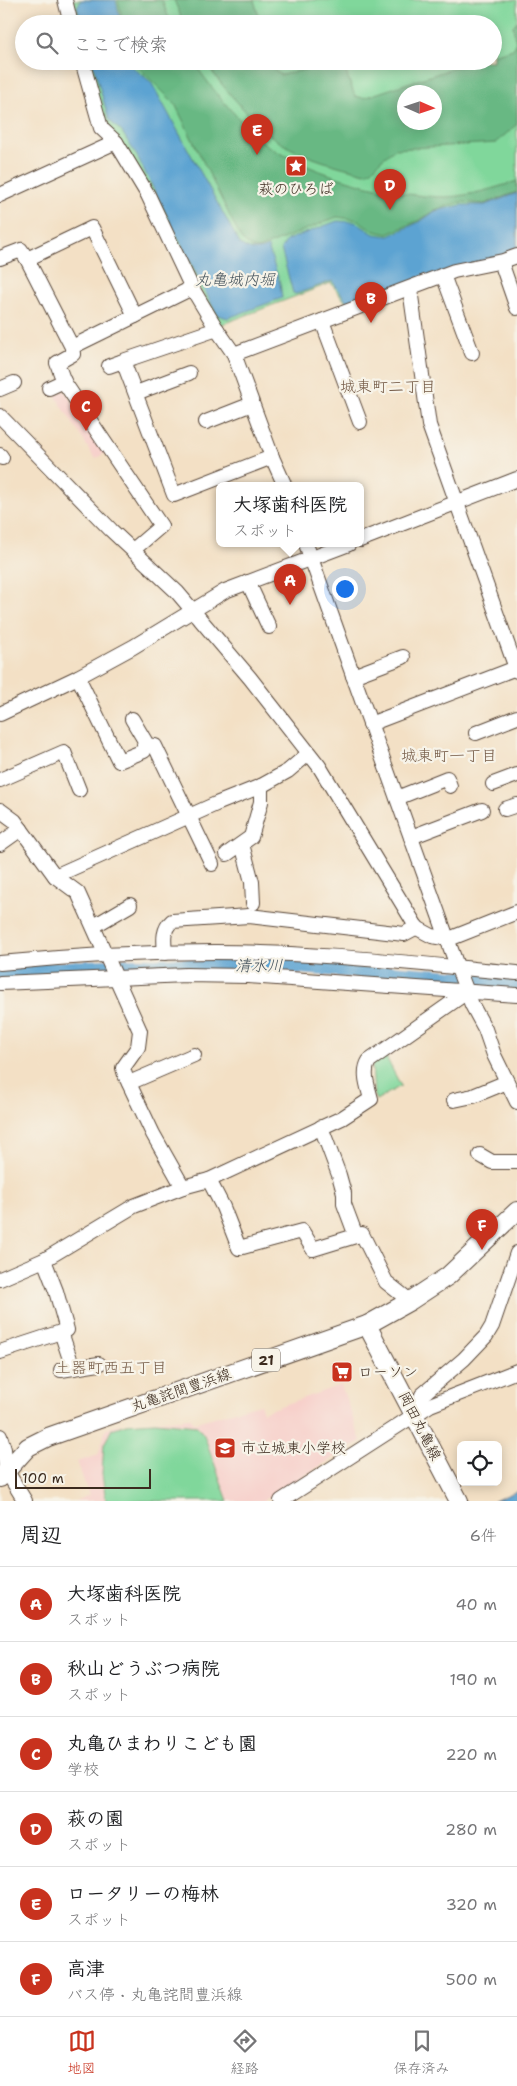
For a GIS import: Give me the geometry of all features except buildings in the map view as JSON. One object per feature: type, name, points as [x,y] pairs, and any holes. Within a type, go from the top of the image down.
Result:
[{"type":"main road","name":"丸亀詫間豊浜線","points":[[3,1474],[28,1447],[48,1437],[367,1325],[410,1301],[448,1276],[517,1212]]},
{"type":"main road","name":"岡田丸亀線","points":[[367,1325],[459,1501]]},
{"type":"street","points":[[64,0],[68,15]]},
{"type":"street","points":[[85,70],[101,128],[116,142],[148,195],[192,288],[216,329],[234,354],[283,482]]},
{"type":"street","points":[[1,191],[116,142]]},
{"type":"street","points":[[27,259],[92,228],[135,316]]},
{"type":"street","points":[[0,258],[21,250],[27,259],[72,347],[73,354],[57,363],[64,381],[161,526],[133,550]]},
{"type":"street","points":[[234,354],[454,271],[501,262],[517,256]]},
{"type":"street","points":[[501,262],[517,308]]},
{"type":"street","points":[[443,275],[472,353]]},
{"type":"street","points":[[72,347],[192,288]]},
{"type":"street","points":[[370,724],[516,668],[428,425],[410,289]]},
{"type":"street","points":[[322,321],[360,422]]},
{"type":"street","points":[[109,366],[216,329]]},
{"type":"street","points":[[123,361],[174,495],[272,457]]},
{"type":"street","points":[[136,393],[189,373]]},
{"type":"street","points":[[49,388],[64,381]]},
{"type":"street","points":[[0,389],[14,383]]},
{"type":"street","points":[[206,422],[252,404]]},
{"type":"street","points":[[1,418],[194,611],[250,678],[319,766],[416,926],[432,936],[449,939],[517,912]]},
{"type":"street","points":[[364,538],[517,479]]},
{"type":"street","points":[[307,547],[449,939],[457,966],[517,1102]]},
{"type":"street","points":[[0,714],[78,678],[225,591],[341,547]]},
{"type":"street","points":[[248,582],[269,627]]},
{"type":"street","points":[[353,676],[403,657]]},
{"type":"street","points":[[78,678],[120,761],[144,751],[144,741],[132,719]]},
{"type":"street","points":[[476,733],[517,717]]},
{"type":"street","points":[[144,745],[155,746],[212,864]]},
{"type":"street","points":[[0,780],[64,752],[79,790]]},
{"type":"street","points":[[55,876],[262,786],[288,771],[308,754]]},
{"type":"street","points":[[494,784],[517,775]]},
{"type":"street","points":[[397,798],[447,778],[450,786]]},
{"type":"street","points":[[253,904],[248,888],[251,839],[261,802],[262,786]]},
{"type":"street","points":[[0,810],[15,821],[55,876],[78,893],[140,1031],[138,1047],[124,1068],[129,1083],[153,1134],[183,1187]]},
{"type":"street","points":[[411,836],[482,810]]},
{"type":"street","points":[[0,844],[21,829]]},
{"type":"street","points":[[227,854],[251,839]]},
{"type":"street","points":[[94,926],[130,905]]},
{"type":"street","points":[[165,953],[164,936],[167,925],[172,921],[249,916],[404,934],[416,926]]},
{"type":"street","points":[[0,962],[107,955],[253,953],[457,966],[517,972]]},
{"type":"street","points":[[0,983],[186,974],[248,976],[517,995]]},
{"type":"street","points":[[0,1279],[44,1260],[134,1206],[183,1187],[209,1180],[342,1118],[371,1099],[366,1074],[366,1066],[369,1061],[467,992]]},
{"type":"street","points":[[129,1083],[172,1059],[194,1055]]},
{"type":"street","points":[[454,1100],[473,1096],[507,1082]]},
{"type":"street","points":[[321,1127],[344,1193],[344,1204],[356,1236]]},
{"type":"street","points":[[487,1164],[517,1162]]},
{"type":"street","points":[[209,1180],[224,1207],[239,1248],[302,1231],[313,1249],[362,1234],[386,1282],[410,1301]]},
{"type":"street","points":[[417,1421],[422,1395],[464,1359],[492,1326],[517,1253]]},
{"type":"street","points":[[0,1352],[67,1330],[56,1291],[44,1260]]},
{"type":"street","points":[[61,1332],[67,1369],[99,1364]]},
{"type":"street","points":[[281,1501],[417,1421],[430,1405],[517,1370]]},
{"type":"street","points":[[0,1436],[4,1449],[3,1474],[25,1501]]},
{"type":"shaded area","points":[[61,386],[108,451],[95,459],[52,390]]},
{"type":"shaded area","name":"市立城東小学校","points":[[341,1385],[361,1441],[263,1501],[75,1501],[89,1495],[77,1462],[98,1455],[106,1429],[115,1425],[191,1418],[193,1423],[260,1404],[263,1412]]},
{"type":"green space","points":[[73,0],[517,0],[517,253],[350,308],[331,283],[220,325],[106,127],[88,70],[502,70],[502,15],[76,15]]},
{"type":"green space","points":[[118,0],[162,0],[168,15],[121,15]]},
{"type":"green space","points":[[174,0],[254,0],[258,15],[180,15]]},
{"type":"green space","points":[[517,21],[517,124],[496,143],[395,149],[371,171],[365,173],[311,157],[272,137],[240,105],[211,70],[275,70],[281,75],[303,70],[345,70],[355,96],[363,98],[397,87],[397,130],[442,130],[442,85],[402,85],[448,70],[502,70],[502,52],[513,49],[516,44],[513,26]]},
{"type":"green space","points":[[141,70],[199,70],[223,100],[261,141],[287,157],[331,175],[379,189],[425,196],[446,197],[464,195],[517,181],[517,192],[484,204],[461,202],[435,210],[420,220],[388,234],[374,231],[358,220],[337,217],[258,249],[252,248],[241,239],[175,104]]},
{"type":"green space","points":[[385,1055],[401,1086],[376,1100],[374,1096],[372,1064]]},
{"type":"green space","points":[[155,1422],[197,1426],[204,1435],[228,1501],[106,1501],[102,1474],[104,1444],[112,1429],[126,1424]]},
{"type":"water","points":[[81,0],[116,0],[119,15],[79,15],[77,7]]},
{"type":"water","name":"丸亀城内堀","points":[[95,70],[136,70],[151,82],[240,244],[254,250],[268,247],[280,283],[282,298],[228,318],[217,315],[137,156],[122,132],[109,120]]},
{"type":"water","name":"丸亀城内堀","points":[[517,193],[517,252],[351,307],[332,281],[296,294],[293,293],[281,249],[287,240],[337,221],[355,222],[374,234],[389,236],[421,221],[435,211],[461,205],[485,205]]},
{"type":"water","points":[[517,1491],[517,1501],[494,1501]]},
{"type":"waterway","name":"清水川","points":[[0,972],[128,966],[287,965],[517,983]]},
{"type":"place","name":"ロータリーの梅林","points":[[257,155]]},
{"type":"place","name":"萩のひろば","points":[[296,166]]},
{"type":"place","name":"萩の園","points":[[390,210]]},
{"type":"place","name":"秋山どうぶつ病院","points":[[371,323]]},
{"type":"place","name":"丸亀ひまわりこども園","points":[[86,431]]},
{"type":"place","name":"大塚歯科医院","points":[[290,605]]},
{"type":"place","name":"高津","points":[[482,1250]]},
{"type":"place","name":"ローソン","points":[[342,1372]]},
{"type":"place","name":"市立城東小学校","points":[[225,1448]]},
{"type":"district","name":"城東町二丁目","points":[[388,386]]},
{"type":"district","name":"城東町一丁目","points":[[449,755]]},
{"type":"district","name":"土器町西五丁目","points":[[111,1367]]}]
